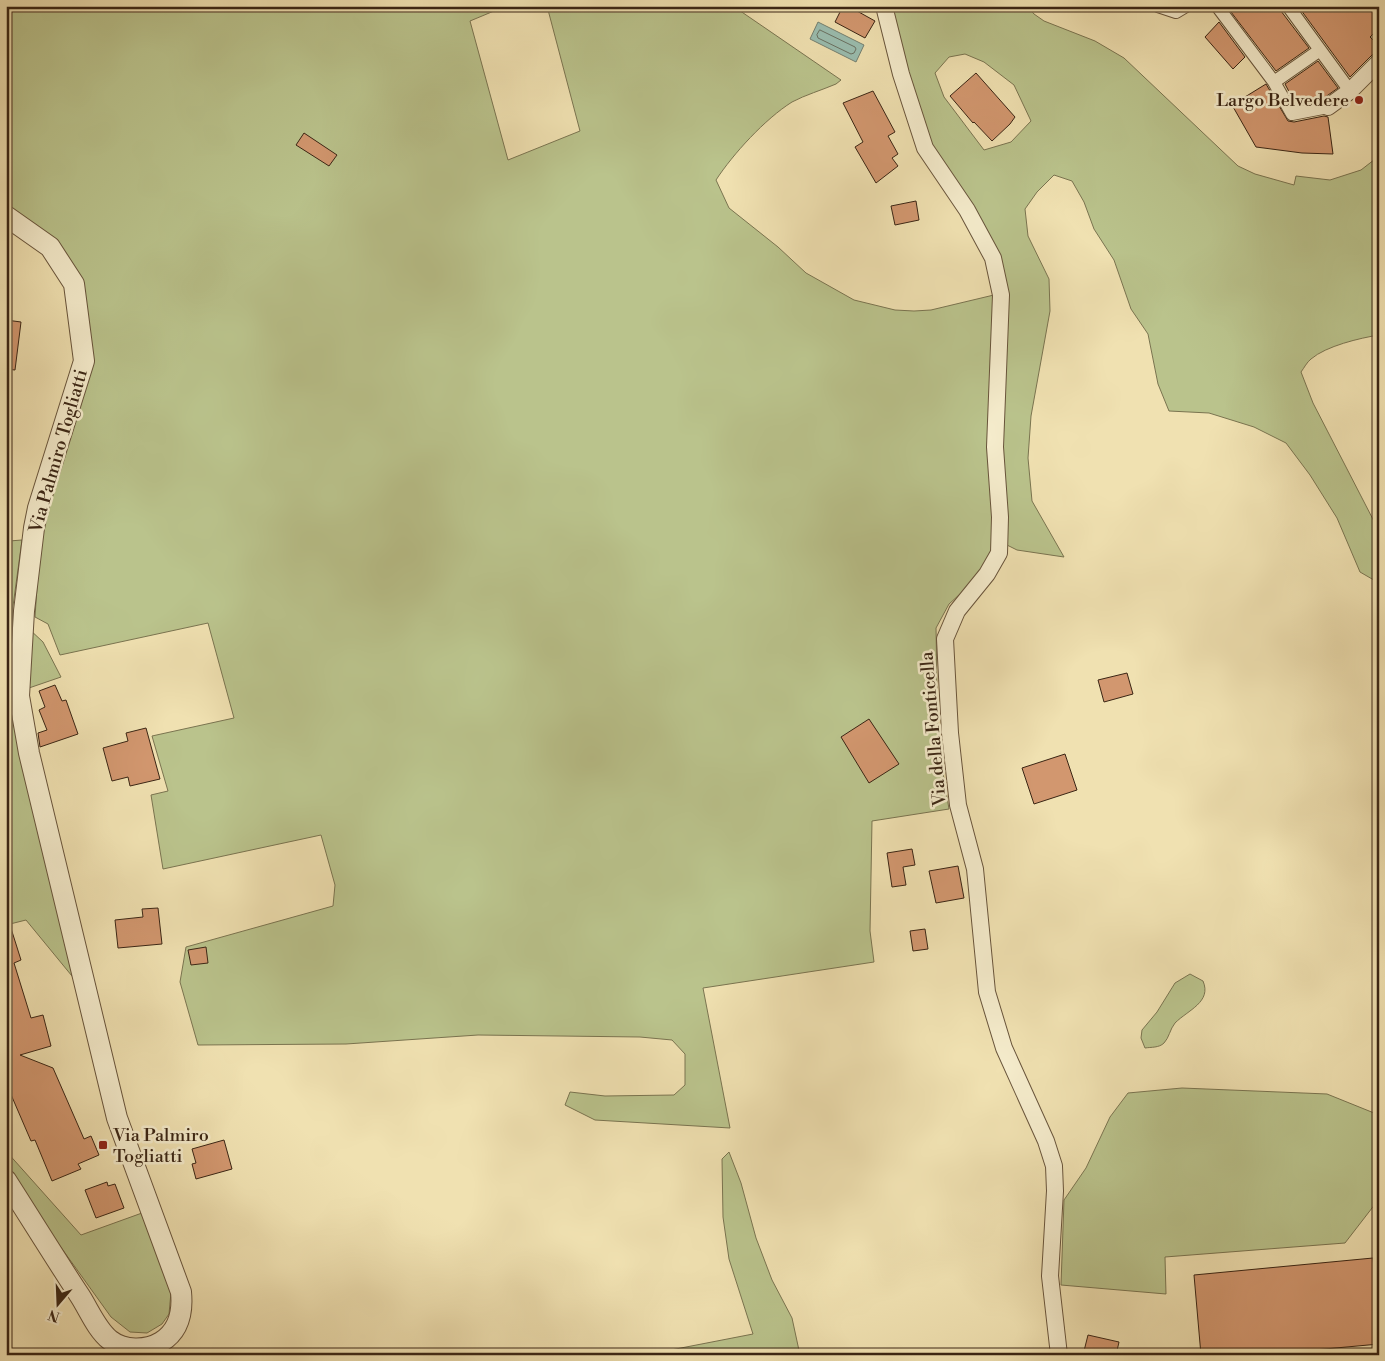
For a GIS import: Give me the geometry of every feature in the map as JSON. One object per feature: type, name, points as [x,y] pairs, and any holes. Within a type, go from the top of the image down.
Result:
[{"type":"street","name":"Via della Fonticella","points":[[884,6],[901,74],[925,148],[967,210],[993,258],[1001,295],[995,447],[1000,517],[999,553],[987,574],[957,611],[945,639],[950,733],[958,805],[975,869],[987,992],[1004,1048],[1046,1141],[1054,1166],[1055,1191],[1050,1276],[1059,1355]]},
{"type":"street","points":[[1158,6],[1176,12],[1186,6]]},
{"type":"street","points":[[1288,6],[1350,91]]},
{"type":"street","points":[[1221,8],[1274,82],[1292,114],[1328,107],[1350,91],[1379,62]]},
{"type":"street","points":[[1274,82],[1320,50]]},
{"type":"street","name":"Via Palmiro Togliatti","points":[[6,216],[50,247],[74,284],[84,361],[38,508],[27,578],[19,696],[29,753],[117,1118],[181,1292],[182,1307],[179,1321],[164,1348],[133,1349],[110,1340],[63,1272],[6,1180]]},
{"type":"green space","points":[[6,6],[506,6],[470,21],[508,160],[580,131],[547,6],[733,6],[841,80],[836,84],[792,102],[771,118],[740,148],[716,180],[729,208],[778,247],[806,273],[854,300],[895,310],[914,311],[931,310],[998,294],[996,552],[981,575],[949,604],[936,628],[938,743],[949,809],[872,821],[870,931],[874,962],[703,988],[730,1128],[595,1120],[565,1105],[570,1092],[605,1096],[674,1095],[685,1085],[685,1054],[672,1040],[640,1037],[478,1035],[346,1044],[198,1045],[180,982],[186,947],[333,906],[335,885],[321,835],[163,869],[151,795],[168,791],[152,736],[234,718],[208,623],[60,655],[48,624],[35,617],[42,510],[87,361],[78,283],[6,211]]},
{"type":"green space","points":[[888,6],[1027,6],[1044,21],[1095,41],[1124,58],[1238,166],[1255,174],[1294,185],[1296,176],[1330,180],[1361,170],[1379,156],[1379,335],[1353,340],[1325,350],[1310,360],[1301,372],[1313,403],[1379,531],[1379,583],[1360,572],[1337,518],[1310,475],[1286,443],[1254,427],[1209,413],[1169,411],[1158,384],[1148,334],[1131,309],[1114,260],[1094,229],[1084,202],[1072,181],[1054,175],[1037,192],[1025,209],[1028,236],[1049,279],[1050,311],[1031,416],[1028,458],[1032,501],[1064,557],[1017,550],[1003,543],[1004,294],[928,146]],"holes":[[[965,54],[984,62],[1014,85],[1031,121],[1011,142],[984,150],[944,97],[935,73],[949,57]]]},
{"type":"green space","points":[[22,540],[13,606],[10,680],[12,718],[43,845],[81,987],[26,920],[6,925],[6,543]]},
{"type":"green space","points":[[28,628],[43,642],[61,677],[26,689]]},
{"type":"green space","points":[[1190,974],[1203,981],[1205,988],[1202,1000],[1175,1023],[1162,1045],[1145,1048],[1141,1038],[1142,1030],[1157,1012],[1175,983]]},
{"type":"green space","points":[[1182,1088],[1327,1094],[1379,1115],[1379,1199],[1345,1243],[1165,1257],[1166,1294],[1061,1285],[1064,1200],[1086,1168],[1110,1117],[1128,1093]]},
{"type":"green space","points":[[6,1151],[81,1235],[142,1213],[171,1292],[169,1314],[162,1324],[147,1333],[130,1332],[111,1317],[6,1171]]},
{"type":"green space","points":[[729,1152],[741,1183],[756,1238],[772,1280],[792,1318],[800,1355],[645,1355],[753,1334],[729,1259],[723,1217],[722,1159]]},
{"type":"water","points":[[818,22],[864,45],[856,62],[810,39]]},
{"type":"building","points":[[843,6],[848,6],[875,21],[865,38],[835,22]]},
{"type":"building","points":[[1238,6],[1280,6],[1281,11],[1309,48],[1276,71],[1231,12]]},
{"type":"building","points":[[1298,6],[1379,6],[1379,28],[1370,37],[1379,46],[1379,52],[1372,55],[1350,77]]},
{"type":"building","points":[[1219,22],[1245,57],[1233,69],[1205,37]]},
{"type":"building","points":[[1318,61],[1338,88],[1321,100],[1296,105],[1285,84]]},
{"type":"building","points":[[976,73],[1015,117],[992,141],[973,123],[950,96]]},
{"type":"building","points":[[1266,84],[1288,121],[1294,122],[1324,116],[1328,117],[1333,154],[1302,153],[1256,147],[1232,105]]},
{"type":"building","points":[[873,91],[895,132],[888,136],[898,154],[892,158],[898,166],[876,183],[855,147],[863,142],[843,103]]},
{"type":"building","points":[[304,133],[337,155],[329,166],[296,145]]},
{"type":"building","points":[[916,201],[919,220],[895,225],[891,206]]},
{"type":"building","points":[[6,320],[21,322],[15,370],[6,369]]},
{"type":"building","points":[[1127,673],[1133,694],[1104,702],[1098,680]]},
{"type":"building","points":[[55,685],[62,701],[66,700],[78,734],[40,747],[38,733],[47,730],[39,710],[45,707],[39,691]]},
{"type":"building","points":[[869,719],[899,764],[869,783],[841,737]]},
{"type":"building","points":[[146,728],[160,779],[130,786],[128,777],[112,781],[103,748],[128,741],[126,733]]},
{"type":"building","points":[[1065,754],[1077,790],[1034,804],[1022,768]]},
{"type":"building","points":[[912,849],[915,865],[903,867],[906,885],[892,887],[887,853]]},
{"type":"building","points":[[958,866],[964,898],[936,903],[929,871]]},
{"type":"building","points":[[158,908],[162,944],[118,948],[115,920],[143,917],[142,909]]},
{"type":"building","points":[[6,922],[9,922],[21,960],[14,963],[31,1018],[43,1015],[51,1046],[20,1055],[53,1068],[84,1139],[91,1136],[99,1155],[78,1164],[81,1169],[52,1181],[35,1140],[31,1141],[6,1083]]},
{"type":"building","points":[[925,929],[928,949],[913,951],[910,931]]},
{"type":"building","points":[[206,947],[208,963],[191,965],[188,950]]},
{"type":"building","points":[[224,1140],[232,1169],[196,1179],[192,1164],[196,1163],[192,1149]]},
{"type":"building","points":[[107,1182],[108,1186],[115,1184],[124,1208],[96,1218],[85,1190]]},
{"type":"building","points":[[1373,1258],[1379,1317],[1379,1344],[1260,1355],[1201,1355],[1194,1275]]},
{"type":"building","points":[[1088,1335],[1119,1342],[1116,1355],[1083,1355]]},
{"type":"place","name":"Largo Belvedere","points":[[1359,100]]},
{"type":"place","name":"Via Palmiro Togliatti","points":[[103,1145]]}]
